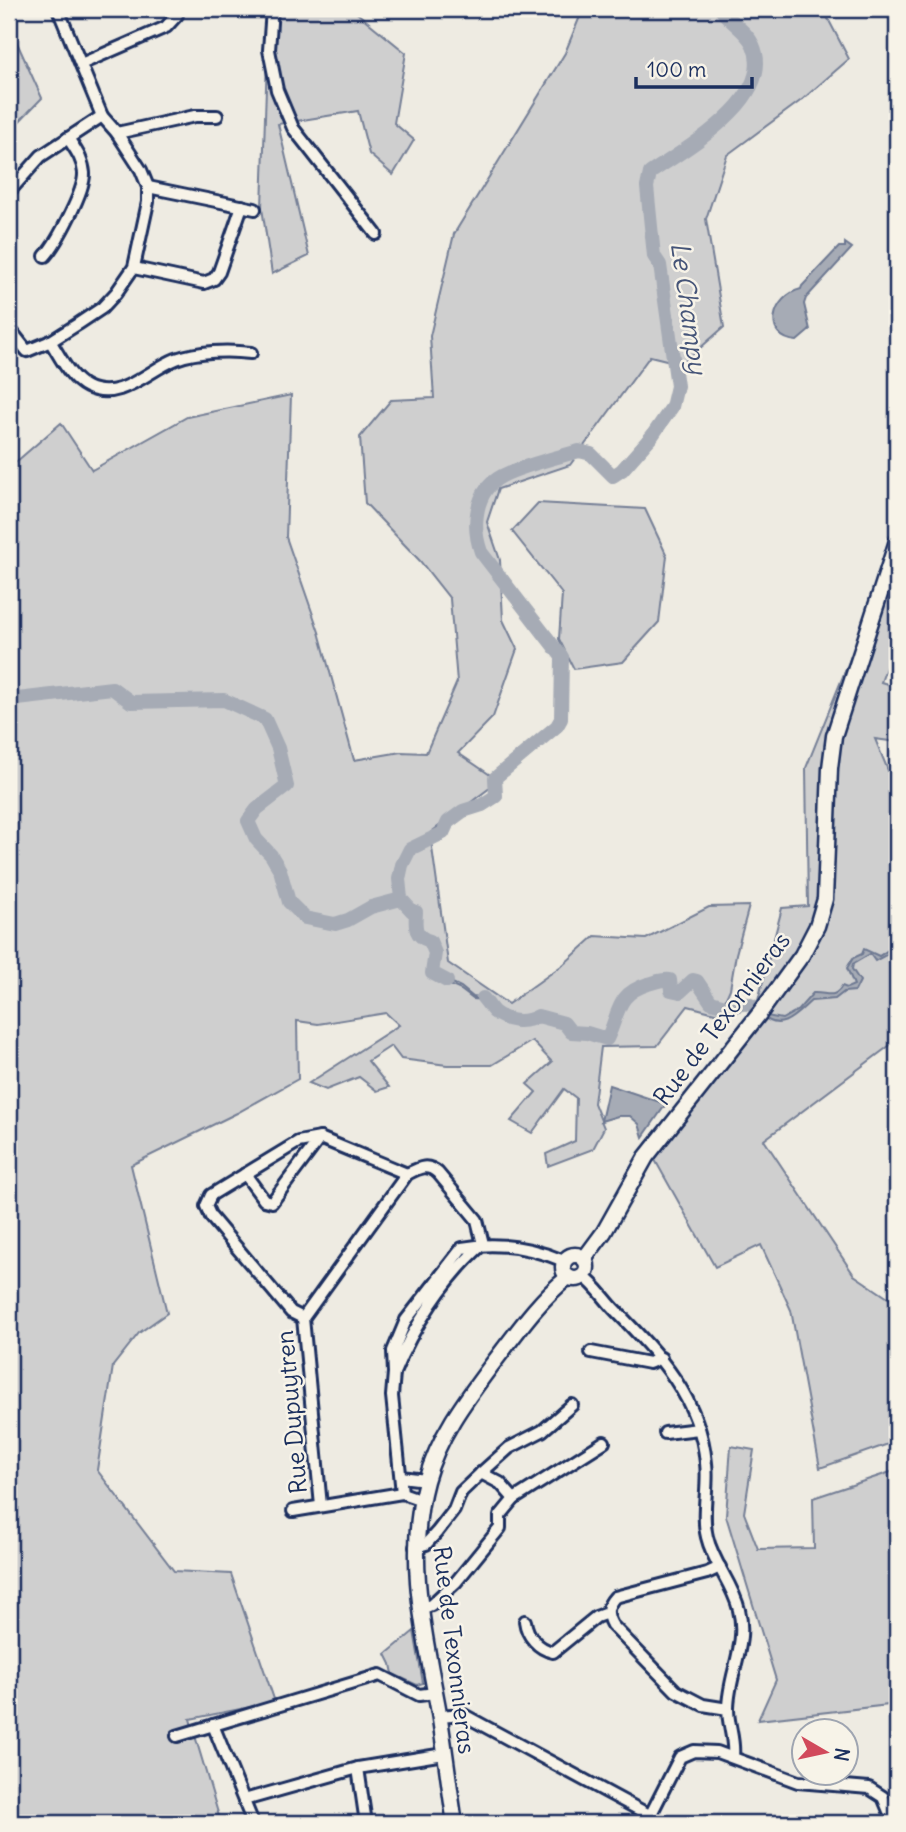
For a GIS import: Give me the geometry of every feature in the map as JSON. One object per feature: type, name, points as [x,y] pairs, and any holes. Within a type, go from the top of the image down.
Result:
[{"type":"main road","name":"Rue de Texonnieras","points":[[584,1259],[604,1232],[646,1157],[760,1013],[802,955],[817,926],[825,899],[830,768],[834,736],[897,541]]},
{"type":"main road","points":[[573,1255],[584,1259],[587,1267],[583,1276],[576,1280],[568,1278],[562,1270],[564,1261],[573,1255]]},
{"type":"main road","name":"Rue de Texonnieras","points":[[455,1823],[421,1609],[415,1547],[426,1480],[450,1424],[464,1402],[550,1291],[568,1278]]},
{"type":"street","points":[[9,328],[27,351],[51,341],[102,308],[134,268],[148,202],[148,187],[141,170],[117,132],[102,116],[58,9]]},
{"type":"street","points":[[272,9],[269,50],[277,90],[293,128],[376,234]]},
{"type":"street","points":[[81,64],[166,27],[177,15]]},
{"type":"street","points":[[9,192],[41,156],[102,116]]},
{"type":"street","points":[[117,132],[195,116],[217,116]]},
{"type":"street","points":[[45,256],[54,246],[83,186],[81,159],[68,138]]},
{"type":"street","points":[[148,187],[254,209]]},
{"type":"street","points":[[134,268],[204,283],[214,279],[219,272],[242,206]]},
{"type":"street","points":[[51,341],[73,376],[86,387],[101,391],[125,388],[177,358],[228,350],[251,353]]},
{"type":"street","points":[[245,1174],[264,1200],[272,1202],[320,1138]]},
{"type":"street","points":[[303,1318],[291,1312],[211,1217],[206,1206],[211,1195],[298,1142],[320,1138],[407,1174],[423,1166],[432,1168],[477,1220],[483,1244]]},
{"type":"street","name":"Rue Dupuytren","points":[[321,1506],[303,1318],[407,1174]]},
{"type":"street","points":[[402,1493],[392,1396],[393,1351],[406,1320],[462,1248],[483,1244],[519,1247],[564,1261]]},
{"type":"street","points":[[583,1276],[661,1358],[683,1391],[699,1429],[706,1461],[707,1538],[739,1608],[741,1624],[740,1654],[728,1715],[733,1756]]},
{"type":"street","points":[[591,1352],[649,1363],[661,1358]]},
{"type":"street","points":[[415,1547],[426,1544],[432,1538],[454,1510],[461,1492],[481,1473],[509,1448],[542,1431],[572,1405]]},
{"type":"street","points":[[665,1433],[699,1429]]},
{"type":"street","points":[[421,1609],[431,1605],[456,1582],[500,1528],[500,1516],[514,1499],[604,1442]]},
{"type":"street","points":[[481,1473],[500,1483],[514,1499]]},
{"type":"street","points":[[401,1477],[426,1480]]},
{"type":"street","points":[[293,1511],[402,1493],[422,1500]]},
{"type":"street","points":[[720,1567],[707,1573],[615,1597],[609,1603],[607,1613],[611,1625],[676,1690],[728,1715]]},
{"type":"street","points":[[525,1621],[526,1630],[542,1650],[553,1652],[596,1617],[607,1613]]},
{"type":"street","points":[[177,1737],[380,1675],[419,1695],[435,1693]]},
{"type":"street","points":[[440,1716],[462,1714],[664,1823]]},
{"type":"street","points":[[214,1725],[253,1823]]},
{"type":"street","points":[[650,1816],[680,1757],[694,1751],[733,1756],[799,1782],[869,1788],[883,1797],[894,1823]]},
{"type":"street","points":[[244,1800],[358,1768],[444,1754]]},
{"type":"street","points":[[358,1768],[366,1823]]},
{"type":"shaded area","points":[[274,9],[352,9],[406,53],[394,123],[414,140],[393,175],[369,154],[358,111],[278,124],[309,256],[272,274],[262,208],[267,57]]},
{"type":"shaded area","points":[[583,9],[823,9],[849,59],[803,99],[727,155],[706,219],[724,327],[682,364],[650,356],[570,465],[498,489],[487,522],[500,560],[503,620],[517,649],[493,717],[458,753],[499,781],[430,833],[448,963],[508,1004],[564,964],[595,936],[646,939],[709,907],[749,906],[730,989],[719,1014],[688,1006],[657,1046],[601,1047],[594,1103],[604,1128],[593,1149],[548,1166],[546,1154],[575,1141],[576,1098],[564,1089],[532,1133],[511,1121],[536,1092],[527,1084],[552,1062],[532,1041],[492,1065],[447,1065],[401,1059],[391,1046],[368,1061],[389,1087],[377,1091],[359,1077],[326,1090],[309,1083],[399,1025],[386,1013],[318,1024],[297,1021],[298,1079],[237,1113],[131,1165],[167,1313],[139,1333],[113,1366],[97,1470],[174,1571],[231,1574],[275,1702],[190,1719],[221,1823],[9,1823],[9,468],[61,423],[92,470],[187,417],[291,395],[286,537],[319,632],[354,760],[401,752],[426,753],[457,682],[450,599],[420,561],[365,503],[360,437],[391,400],[434,398],[430,336],[454,234],[565,53]]},
{"type":"shaded area","points":[[9,25],[42,98],[9,132],[9,123],[18,113],[9,92]]},
{"type":"shaded area","points":[[845,243],[852,248],[806,298],[804,304],[810,330],[797,341],[778,333],[775,325],[777,308],[791,293],[801,289],[839,247],[845,247]]},
{"type":"shaded area","points":[[538,503],[645,509],[667,556],[659,622],[623,662],[574,669],[559,639],[562,594],[512,531]]},
{"type":"shaded area","points":[[897,542],[897,637],[881,682],[897,687],[897,742],[875,739],[897,792],[897,1040],[764,1140],[854,1275],[897,1304],[897,1441],[820,1468],[791,1310],[761,1245],[715,1267],[646,1144],[747,1043],[782,908],[808,906],[806,768]]},
{"type":"shaded area","points":[[255,808],[258,810],[248,821],[249,828],[277,864],[289,902],[305,918],[335,924],[371,907],[401,899],[416,912],[417,933],[430,941],[432,945],[434,957],[432,973],[461,987],[473,997],[486,999],[495,1012],[504,1017],[528,1022],[533,1018],[551,1018],[571,1032],[600,1036],[571,1035],[559,1025],[546,1020],[535,1019],[529,1025],[518,1023],[493,1013],[484,1000],[473,999],[461,990],[434,978],[429,972],[432,954],[427,941],[421,943],[411,928],[415,914],[399,903],[384,905],[351,923],[332,927],[301,918],[284,897],[277,870],[270,857],[247,830],[246,818]]},
{"type":"shaded area","points":[[897,944],[897,949],[875,961],[870,954],[853,964],[852,969],[860,981],[855,991],[844,992],[835,999],[811,1001],[795,1016],[782,1022],[769,1021],[762,1015],[782,1019],[798,1010],[813,993],[833,994],[842,986],[847,988],[854,985],[847,968],[853,958],[862,954],[864,949],[879,956]]},
{"type":"shaded area","points":[[670,980],[671,990],[680,992],[693,980],[697,981],[711,1002],[722,1005],[709,1005],[700,987],[693,982],[684,993],[675,996],[669,993],[668,982],[649,986],[637,990],[629,997],[609,1040],[605,1043],[600,1036],[607,1039],[621,1006],[630,993],[638,988],[659,981]]},
{"type":"shaded area","points":[[742,1003],[755,1007],[744,1006],[735,1010],[728,1007]]},
{"type":"shaded area","points":[[609,1085],[666,1104],[643,1137],[639,1124],[630,1116],[601,1121]]},
{"type":"shaded area","points":[[731,1446],[754,1450],[744,1513],[758,1549],[814,1548],[813,1498],[897,1470],[897,1704],[758,1720],[776,1680],[726,1516]]},
{"type":"shaded area","points":[[414,1631],[423,1683],[417,1685],[393,1674],[386,1654]]},
{"type":"waterway","name":"Le Champy","points":[[9,700],[112,688],[131,702],[224,700],[265,719],[278,748],[287,786],[257,809],[248,821],[256,839],[280,870],[289,902],[305,918],[335,924],[371,907],[401,899],[399,879],[410,849],[443,833],[448,822],[463,811],[482,805],[496,796],[495,778],[557,726],[561,719],[562,657],[481,552],[476,521],[478,510],[486,491],[502,476],[529,465],[579,451],[591,454],[613,476],[622,470],[652,436],[672,407],[677,386],[660,265],[654,256],[647,187],[650,173],[724,120],[752,84],[757,65],[753,45],[747,35],[721,9]]},
{"type":"waterway","points":[[401,899],[416,912],[418,934],[430,941],[435,953],[432,973],[447,981]]},
{"type":"waterway","points":[[483,998],[494,1012],[504,1018],[521,1021],[538,1016],[564,1023],[571,1032],[607,1039],[624,999],[638,988],[662,980],[670,980],[671,990],[680,992],[693,980],[697,981],[711,1002],[732,1008],[746,1004],[759,1010]]}]
